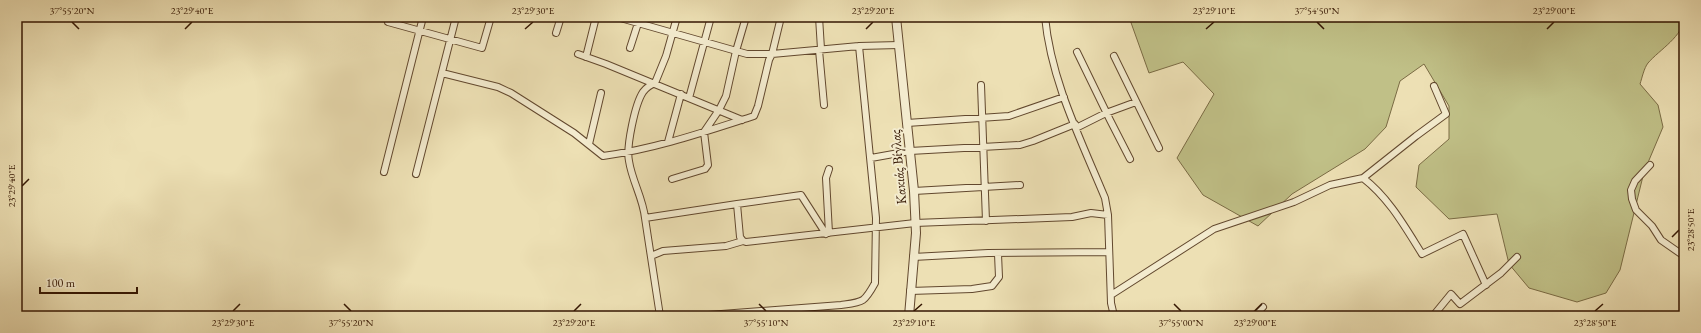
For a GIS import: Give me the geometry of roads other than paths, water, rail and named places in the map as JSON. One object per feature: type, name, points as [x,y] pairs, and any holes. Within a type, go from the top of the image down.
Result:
[{"type":"street","points":[[390,17],[388,22],[482,48],[491,17]]},
{"type":"street","points":[[384,172],[423,17]]},
{"type":"street","points":[[416,174],[456,17]]},
{"type":"street","points":[[556,33],[560,17]]},
{"type":"street","points":[[586,57],[596,17]]},
{"type":"street","points":[[617,17],[640,20],[672,32],[746,54],[772,54],[859,46],[899,45]]},
{"type":"street","points":[[660,316],[644,208],[629,164],[628,152],[632,129],[641,96],[650,85],[655,83],[666,56],[677,17]]},
{"type":"street","points":[[690,98],[711,17]]},
{"type":"street","points":[[672,179],[705,169],[708,165],[704,132],[719,110],[726,96],[736,51],[746,17]]},
{"type":"street","points":[[442,73],[498,87],[511,93],[589,144],[603,156],[628,152],[704,132],[754,116],[782,17]]},
{"type":"street","points":[[819,17],[824,105]]},
{"type":"street","name":"Κακιάς Βίγλας","points":[[896,17],[914,191],[915,223],[909,316]]},
{"type":"street","points":[[1046,18],[1049,42],[1064,97],[1106,198],[1110,252],[1111,295],[1114,316]]},
{"type":"street","points":[[630,48],[640,20]]},
{"type":"street","points":[[694,316],[841,305],[865,300],[875,282],[876,228],[871,158],[859,46]]},
{"type":"street","points":[[1077,52],[1130,159]]},
{"type":"street","points":[[578,54],[655,83],[742,120]]},
{"type":"street","points":[[1114,56],[1160,148]]},
{"type":"street","points":[[981,85],[986,221]]},
{"type":"street","points":[[1111,295],[1214,229],[1294,202],[1330,185],[1363,178],[1446,114],[1434,86]]},
{"type":"street","points":[[589,144],[602,93]]},
{"type":"street","points":[[668,142],[681,94]]},
{"type":"street","points":[[907,123],[1009,116],[1064,97]]},
{"type":"street","points":[[871,158],[910,151],[1020,145],[1076,126],[1136,102]]},
{"type":"street","points":[[1650,165],[1635,182],[1631,190],[1632,199],[1636,210],[1652,226],[1661,240],[1684,256]]},
{"type":"street","points":[[827,234],[826,178],[829,169]]},
{"type":"street","points":[[1363,178],[1380,193],[1393,209],[1422,254],[1463,234],[1486,285]]},
{"type":"street","points":[[914,191],[1020,185]]},
{"type":"street","points":[[645,218],[801,195],[827,234]]},
{"type":"street","points":[[737,204],[740,237],[743,241]]},
{"type":"street","points":[[651,256],[663,251],[726,246],[743,241],[746,242],[827,234],[915,223],[1072,217],[1090,213],[1108,215]]},
{"type":"street","points":[[913,257],[1110,252]]},
{"type":"street","points":[[910,290],[972,289],[992,286],[999,278],[998,254]]},
{"type":"street","points":[[1433,316],[1451,294],[1460,304],[1510,266],[1518,257]]},
{"type":"street","points":[[1254,316],[1263,307]]}]
